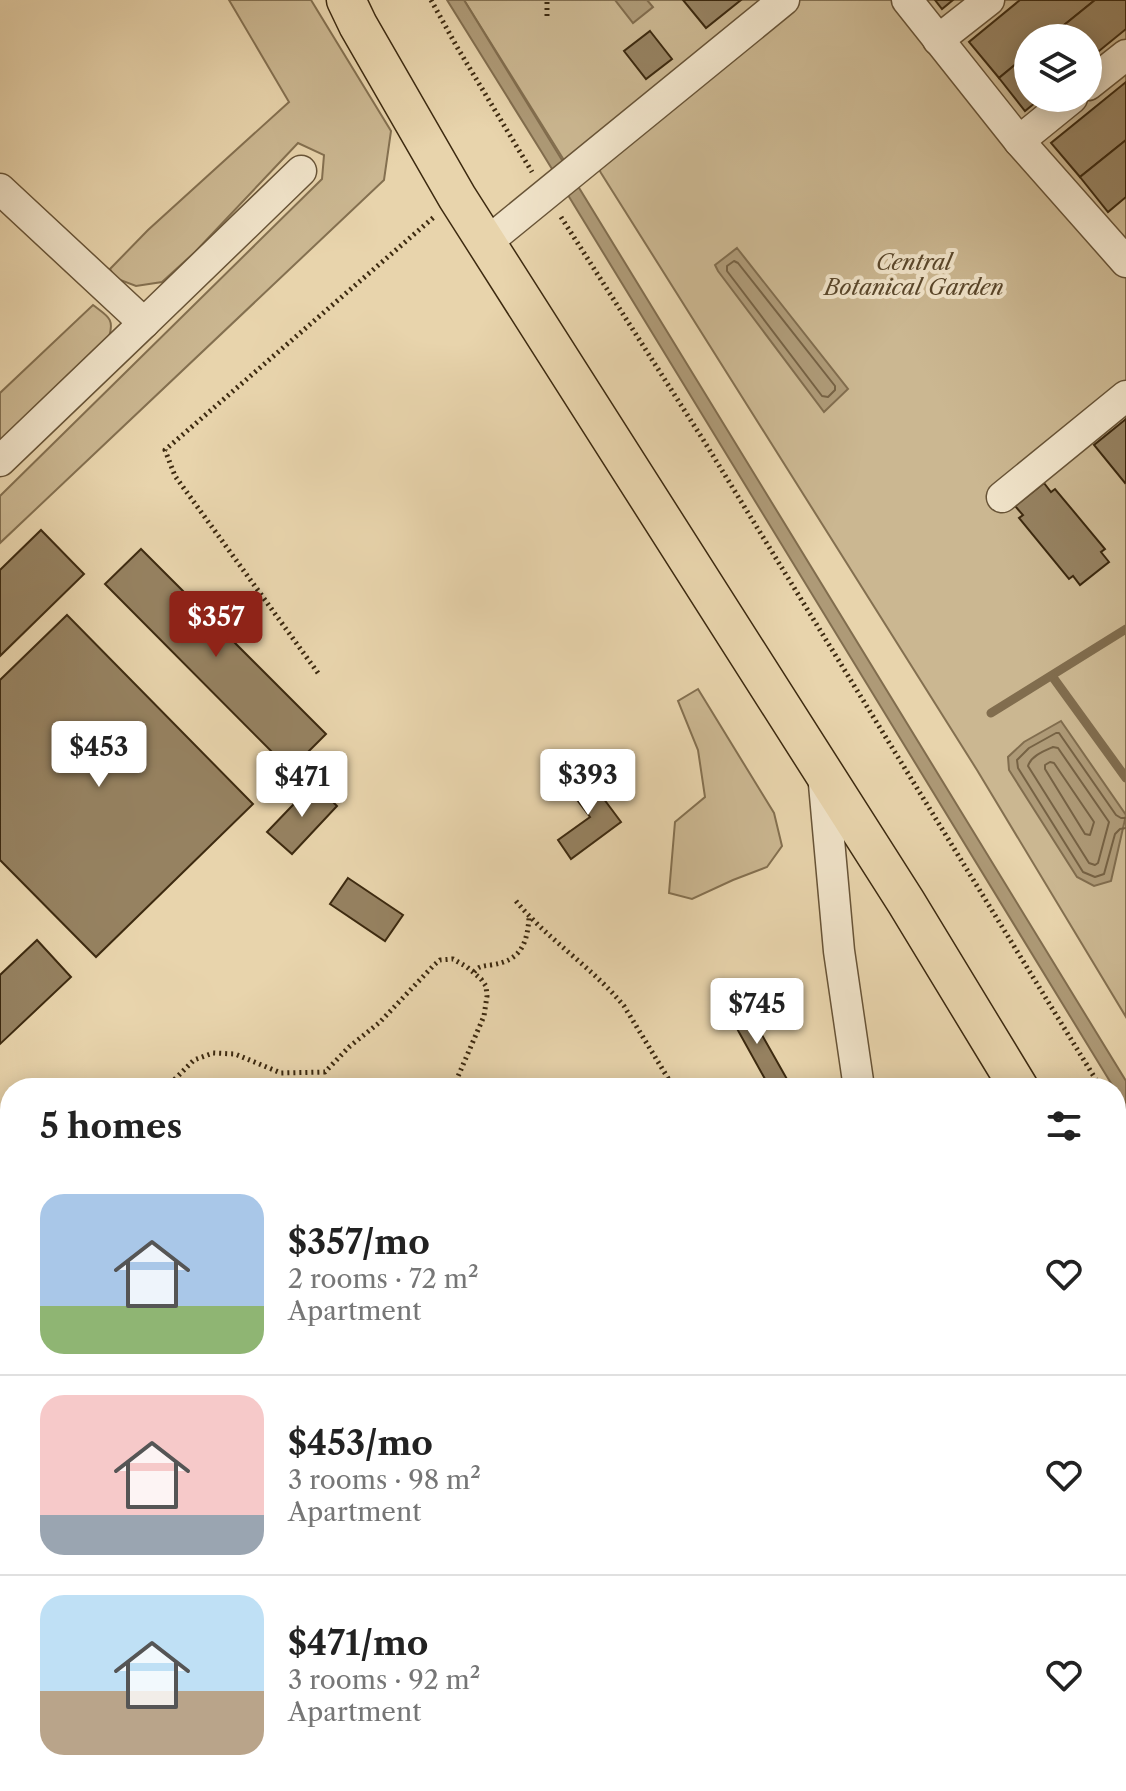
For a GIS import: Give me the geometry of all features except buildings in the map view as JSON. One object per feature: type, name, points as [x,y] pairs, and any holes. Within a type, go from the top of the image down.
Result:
[{"type":"main road","points":[[346,0],[457,197],[906,902],[1013,1078]]},
{"type":"street","points":[[486,243],[558,190],[784,0]]},
{"type":"street","points":[[907,0],[1019,141],[1116,231],[1126,262]]},
{"type":"street","points":[[938,40],[989,0]]},
{"type":"street","points":[[1102,74],[1126,55]]},
{"type":"street","points":[[1019,141],[1055,112]]},
{"type":"street","points":[[0,461],[301,171]]},
{"type":"street","points":[[0,189],[144,323]]},
{"type":"street","points":[[1002,497],[1126,396]]},
{"type":"street","points":[[823,771],[839,951],[858,1078]]},
{"type":"path","points":[[431,0],[457,47],[558,190],[704,441],[1095,1078]]},
{"type":"path","points":[[547,0],[547,16]]},
{"type":"path","points":[[318,673],[175,476],[165,450],[457,197]]},
{"type":"path","points":[[516,901],[529,917],[598,977],[624,1006],[668,1078]]},
{"type":"path","points":[[474,972],[481,966],[506,962],[516,956],[526,938],[529,917]]},
{"type":"path","points":[[176,1078],[194,1060],[213,1053],[235,1054],[281,1073],[325,1072],[380,1022],[426,971],[440,960],[453,959],[474,972],[486,986],[486,1005],[457,1078]]},
{"type":"green space","points":[[229,0],[311,0],[391,131],[384,180],[0,543],[0,496],[322,179],[324,155],[298,143],[195,252],[162,282],[136,286],[115,278],[110,269],[148,230],[289,102]]},
{"type":"green space","name":"Central Botanical Garden","points":[[464,0],[1126,0],[1126,1017],[977,770],[587,147],[567,165]]},
{"type":"green space","points":[[93,305],[110,321],[109,337],[0,445],[0,393]]},
{"type":"green space","points":[[698,689],[774,813],[782,846],[767,867],[692,899],[669,893],[675,822],[705,797],[698,750],[678,701]]},
{"type":"water","points":[[447,0],[464,0],[1124,1078],[1108,1078]]},
{"type":"water","points":[[615,0],[647,0],[653,7],[633,23]]},
{"type":"water","points":[[737,248],[848,389],[824,412],[718,271],[715,265]]},
{"type":"water","points":[[1061,721],[1126,815],[1111,881],[1094,886],[1077,877],[1009,770],[1008,757],[1024,742]]},
{"type":"waterway","points":[[991,713],[1126,629]]},
{"type":"waterway","points":[[1052,676],[1126,778]]}]
